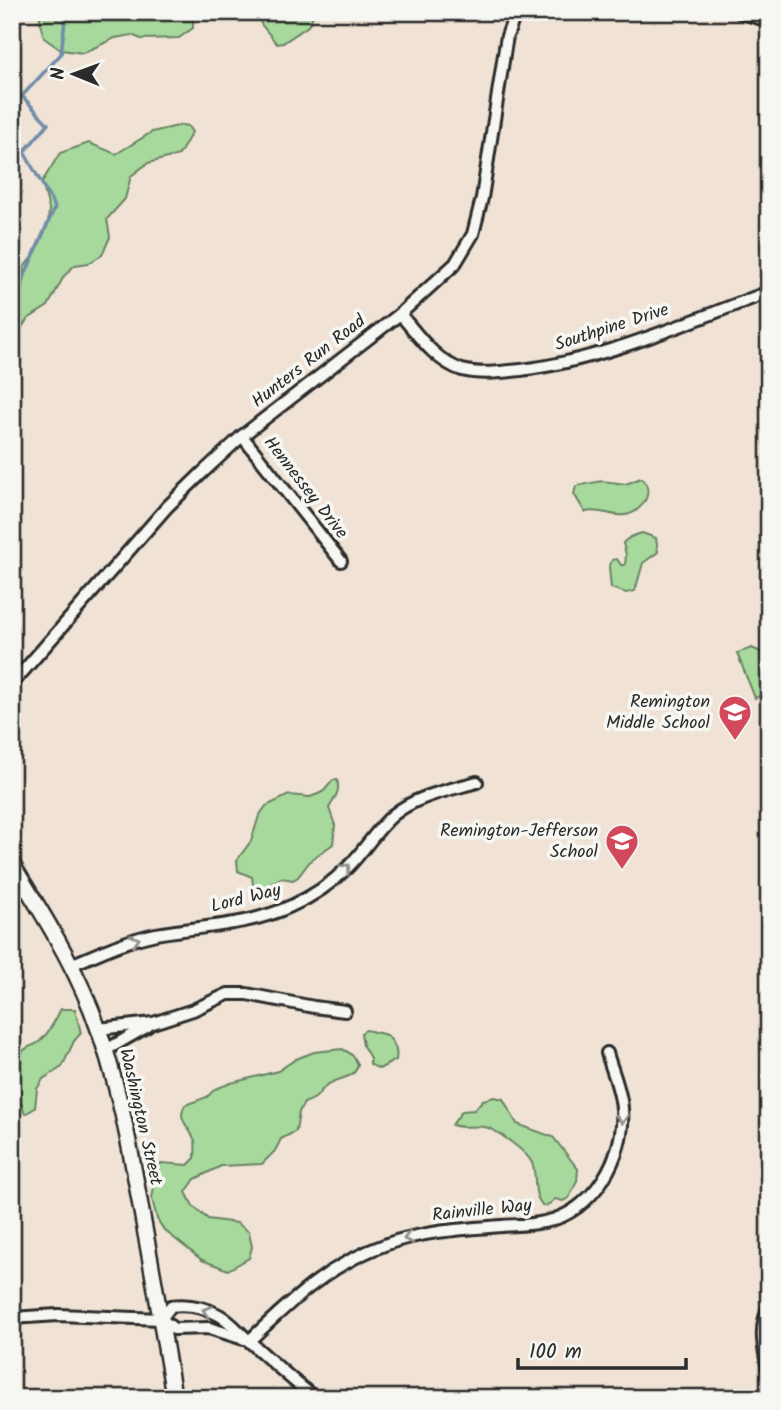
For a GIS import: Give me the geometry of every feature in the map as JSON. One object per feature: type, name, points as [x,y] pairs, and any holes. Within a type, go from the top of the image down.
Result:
[{"type":"main road","name":"Washington Street","points":[[12,864],[71,965],[106,1050],[129,1138],[174,1398]]},
{"type":"street","name":"Hunters Run Road","points":[[12,684],[167,507],[202,473],[242,436],[400,314],[455,264],[473,234],[482,198],[507,36],[516,12]]},
{"type":"street","points":[[739,12],[769,21]]},
{"type":"street","name":"Southpine Drive","points":[[400,314],[431,350],[449,364],[477,373],[494,373],[587,358],[769,292]]},
{"type":"street","name":"Hennessey Drive","points":[[242,436],[341,561]]},
{"type":"street","name":"Lord Way","points":[[71,965],[131,940],[248,920],[291,906],[312,895],[339,875],[401,809],[422,799],[477,782]]},
{"type":"street","points":[[98,1029],[153,1023],[193,1010],[228,994],[247,994],[345,1011]]},
{"type":"street","points":[[106,1050],[153,1023]]},
{"type":"street","name":"Rainville Way","points":[[249,1341],[312,1283],[348,1260],[368,1251],[430,1233],[543,1222],[566,1215],[578,1207],[604,1178],[620,1141],[621,1097],[607,1053]]},
{"type":"street","points":[[161,1319],[171,1306],[193,1306],[226,1319],[315,1398]]},
{"type":"street","points":[[769,1306],[762,1325],[769,1374]]},
{"type":"street","points":[[12,1318],[58,1315],[161,1319],[174,1329],[209,1328],[249,1341]]},
{"type":"green space","points":[[39,12],[193,12],[193,28],[179,38],[141,39],[132,35],[115,38],[83,53],[61,50],[44,38]]},
{"type":"green space","points":[[257,12],[315,12],[308,26],[283,43],[277,44],[261,24]]},
{"type":"green space","points":[[188,126],[192,132],[179,155],[148,163],[131,176],[125,199],[107,219],[110,237],[102,255],[89,263],[75,265],[64,276],[48,306],[28,319],[16,335],[12,336],[12,307],[22,291],[24,267],[36,252],[48,224],[49,209],[42,182],[60,153],[89,143],[116,154],[152,132]]},
{"type":"green space","points":[[641,478],[647,489],[645,501],[637,510],[625,515],[585,512],[574,494],[576,486],[602,481],[626,484]]},
{"type":"green space","points":[[642,533],[656,538],[658,552],[643,563],[635,591],[626,593],[611,588],[609,567],[612,560],[617,559],[621,565],[625,565],[623,543],[631,536]]},
{"type":"green space","points":[[752,648],[769,656],[769,693],[755,698],[737,653]]},
{"type":"green space","points":[[333,780],[337,780],[338,788],[329,808],[335,825],[333,844],[311,860],[293,880],[281,878],[264,888],[255,888],[252,877],[238,871],[237,860],[251,841],[259,816],[266,806],[289,795],[310,797],[318,794]]},
{"type":"green space","points":[[61,1009],[75,1009],[81,1033],[74,1041],[62,1067],[43,1079],[37,1089],[35,1108],[25,1114],[15,1081],[16,1065],[24,1050],[46,1035]]},
{"type":"green space","points":[[366,1030],[387,1035],[395,1046],[396,1060],[379,1069],[370,1064],[361,1033]]},
{"type":"green space","points":[[342,1049],[355,1059],[358,1064],[356,1069],[349,1076],[330,1083],[316,1098],[304,1103],[299,1112],[296,1131],[281,1139],[275,1151],[262,1164],[221,1166],[195,1179],[186,1192],[193,1206],[208,1219],[237,1223],[249,1232],[252,1247],[249,1258],[228,1270],[202,1260],[164,1230],[157,1219],[152,1199],[156,1172],[161,1163],[188,1165],[195,1158],[195,1141],[182,1115],[185,1105],[207,1097],[215,1089],[231,1083],[278,1071],[296,1059],[314,1052]]},
{"type":"green space","points":[[494,1097],[503,1099],[517,1124],[553,1137],[578,1169],[577,1181],[569,1198],[563,1201],[555,1199],[547,1206],[542,1205],[537,1194],[532,1163],[518,1148],[497,1132],[485,1127],[452,1125],[462,1111],[474,1110],[483,1100]]},
{"type":"waterway","points":[[12,304],[55,207],[24,152],[48,124],[22,96],[61,54],[66,12]]},
{"type":"place","name":"Remington Middle School","points":[[735,742]]},
{"type":"place","name":"Remington-Jefferson School","points":[[622,871]]}]
